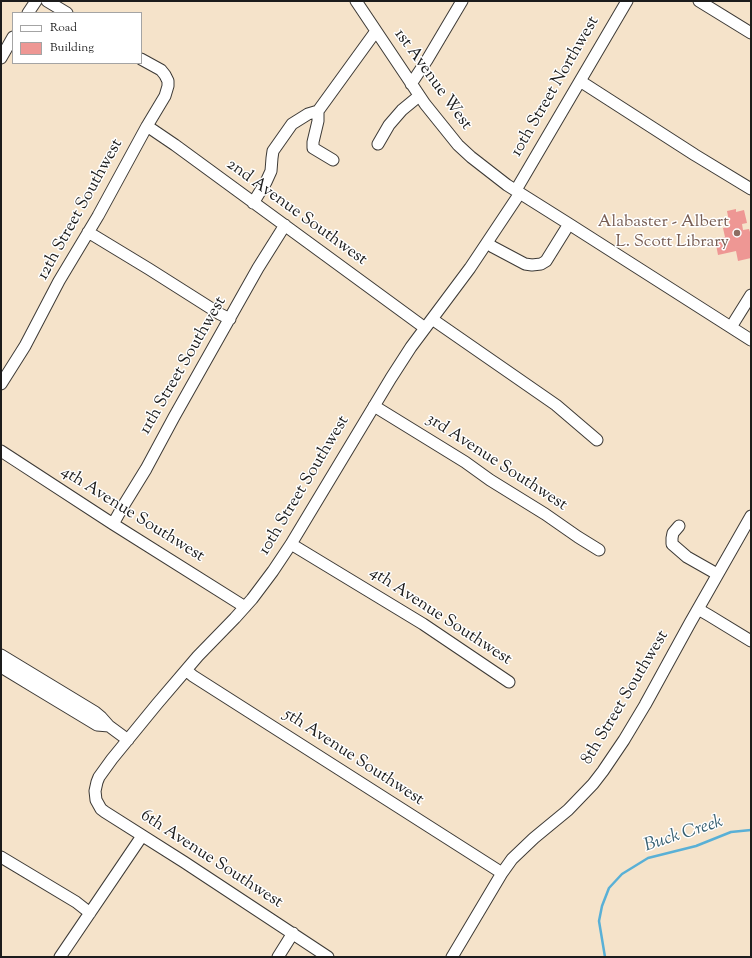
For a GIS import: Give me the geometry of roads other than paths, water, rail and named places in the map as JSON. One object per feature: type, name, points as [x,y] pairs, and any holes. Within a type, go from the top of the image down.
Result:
[{"type":"street","points":[[29,12],[36,1]]},
{"type":"street","points":[[47,1],[65,12]]},
{"type":"street","name":"1st Avenue West","points":[[356,1],[419,96],[458,145],[482,167],[518,192],[751,340]]},
{"type":"street","points":[[410,84],[427,60],[462,1]]},
{"type":"street","name":"10th Street Northwest","points":[[518,192],[626,1]]},
{"type":"street","points":[[702,2],[751,33]]},
{"type":"street","points":[[333,160],[313,148],[318,121],[318,112],[376,31]]},
{"type":"street","points":[[1,58],[12,39]]},
{"type":"street","name":"12th Street Southwest","points":[[1,384],[25,346],[59,281],[165,96],[168,81],[165,75],[161,70],[142,60]]},
{"type":"street","points":[[580,81],[751,189]]},
{"type":"street","points":[[378,144],[389,125],[402,110],[419,96]]},
{"type":"street","points":[[253,203],[271,171],[274,151],[292,124],[308,114],[318,112]]},
{"type":"street","name":"2nd Avenue Southwest","points":[[147,126],[425,328]]},
{"type":"street","name":"10th Street Southwest","points":[[97,781],[112,759],[156,704],[245,607],[273,571],[291,544],[391,378],[425,328],[487,244],[518,192]]},
{"type":"street","points":[[487,244],[525,264],[541,264],[546,261],[569,224]]},
{"type":"street","name":"11th Street Southwest","points":[[113,524],[146,469],[174,416],[258,268],[285,225]]},
{"type":"street","points":[[88,232],[230,319]]},
{"type":"street","points":[[731,327],[751,295]]},
{"type":"street","points":[[432,319],[556,406],[597,440]]},
{"type":"street","name":"3rd Avenue Southwest","points":[[374,406],[465,462],[490,480],[599,550]]},
{"type":"street","name":"4th Avenue Southwest","points":[[1,451],[245,607]]},
{"type":"street","name":"8th Street Southwest","points":[[452,957],[502,873],[512,859],[572,805],[593,784],[603,771],[645,705],[717,574],[751,516]]},
{"type":"street","points":[[679,526],[673,533],[672,544],[687,556],[717,574]]},
{"type":"street","name":"4th Avenue Southwest","points":[[291,544],[422,624],[509,682]]},
{"type":"street","points":[[698,609],[751,641]]},
{"type":"street","points":[[1,655],[95,712],[109,726],[128,740]]},
{"type":"street","points":[[1,667],[97,725],[109,726]]},
{"type":"street","name":"5th Avenue Southwest","points":[[186,670],[193,676],[502,873]]},
{"type":"street","name":"6th Avenue Southwest","points":[[97,781],[95,796],[96,800],[105,812],[328,957]]},
{"type":"street","points":[[60,957],[142,836]]},
{"type":"street","points":[[1,856],[76,902],[90,913]]},
{"type":"street","points":[[278,957],[293,933]]},
{"type":"waterway","name":"Buck Creek","points":[[605,957],[599,921],[602,906],[609,888],[622,874],[648,858],[696,846],[731,832],[751,830]]},
{"type":"place","name":"Alabaster - Albert L. Scott Library","points":[[737,233]]}]
